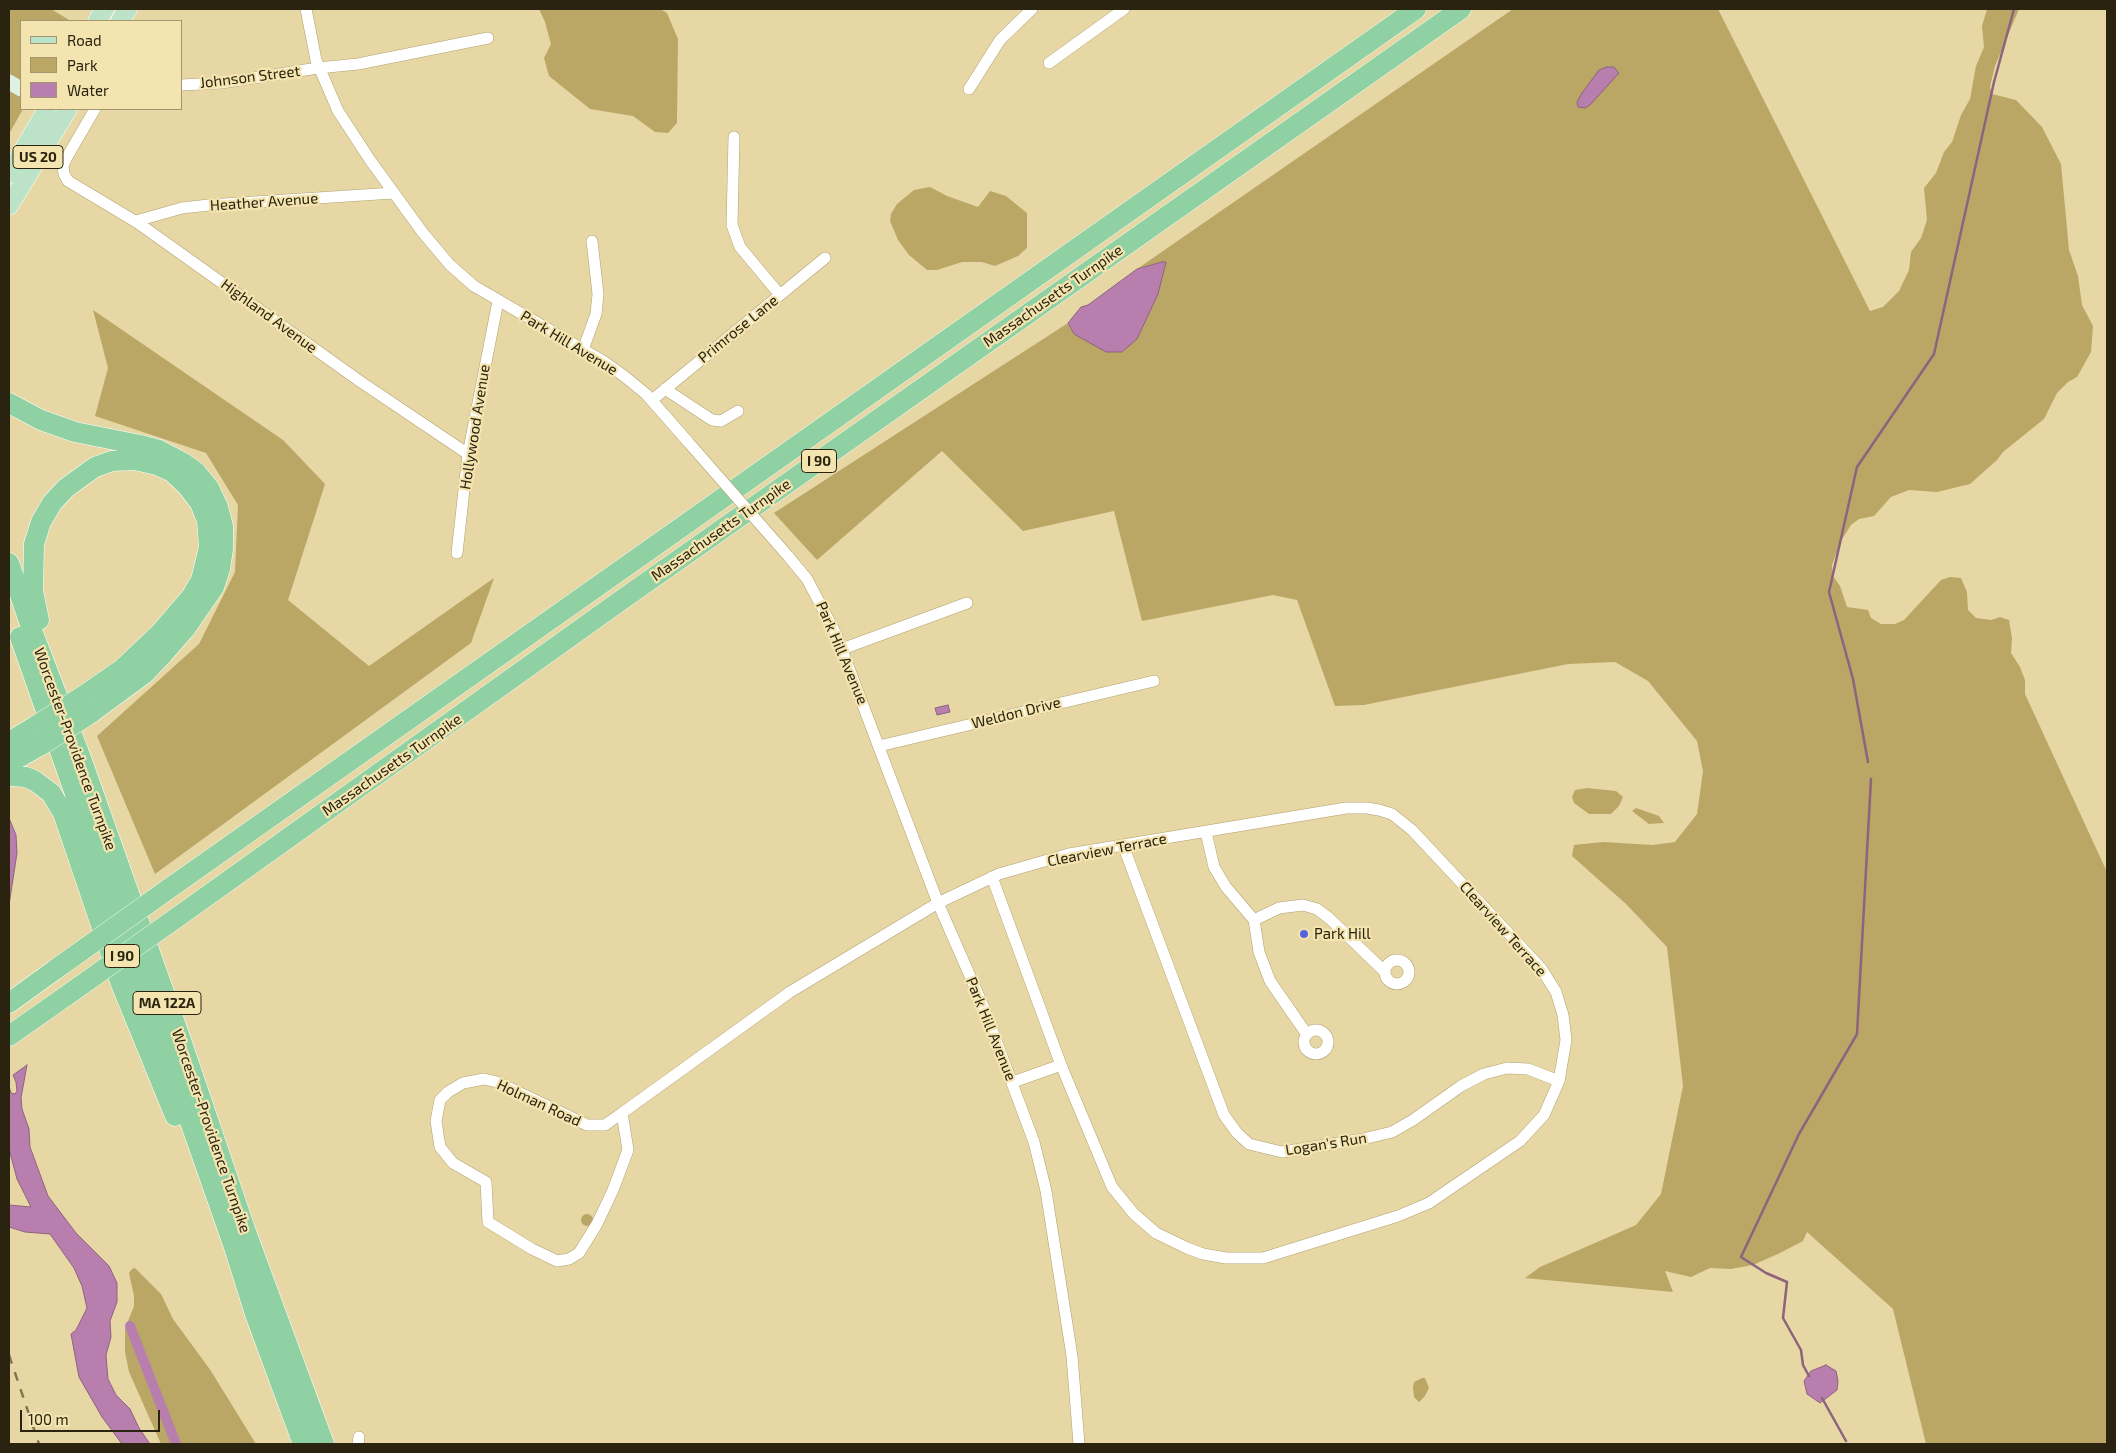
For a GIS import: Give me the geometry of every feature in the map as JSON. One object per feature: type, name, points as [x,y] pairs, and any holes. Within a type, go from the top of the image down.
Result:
[{"type":"highway","name":"Massachusetts Turnpike","points":[[9,1003],[1416,9]]},
{"type":"highway","name":"Massachusetts Turnpike","points":[[9,1036],[651,579],[1461,9]]},
{"type":"highway","points":[[9,403],[40,420],[75,432],[159,450],[182,462],[196,472],[208,488],[218,507],[223,526],[223,549],[220,569],[214,587],[185,630],[144,674],[88,704],[40,735],[9,763]]},
{"type":"highway","points":[[81,758],[36,610],[33,591],[34,544],[41,522],[52,503],[80,476],[95,467],[112,461],[135,460],[156,465],[172,472],[187,486],[200,503],[207,521],[209,547],[201,580],[191,597],[160,634],[88,704]]},
{"type":"highway","name":"Worcester-Providence Turnpike","points":[[9,563],[33,633],[81,758],[181,1040],[246,1232],[324,1444]]},
{"type":"highway","name":"Worcester-Providence Turnpike","points":[[9,605],[234,1247],[255,1314],[303,1444]]},
{"type":"highway","points":[[9,742],[40,735]]},
{"type":"highway","points":[[9,776],[26,777],[35,781],[51,793],[63,813],[121,984],[180,1128],[233,1272],[255,1314]]},
{"type":"main road","points":[[98,20],[105,9]]},
{"type":"main road","points":[[121,20],[128,9]]},
{"type":"main road","points":[[9,82],[20,88]]},
{"type":"main road","name":"US 20","points":[[9,174],[44,110]]},
{"type":"main road","name":"US 20","points":[[9,206],[67,110]]},
{"type":"street","name":"Park Hill Avenue","points":[[306,9],[318,68],[344,122],[423,233],[456,272],[498,301],[624,376],[652,400],[804,574],[824,609],[842,649],[880,746],[938,902],[984,1008],[1034,1142],[1046,1190],[1072,1356],[1079,1444]]},
{"type":"street","points":[[969,89],[1000,40],[1032,9]]},
{"type":"street","points":[[1049,63],[1124,9]]},
{"type":"street","name":"Johnson Street","points":[[182,85],[221,83],[318,68],[358,64],[488,38]]},
{"type":"street","name":"Highland Avenue","points":[[94,110],[63,166],[68,181],[136,221],[361,382],[468,454]]},
{"type":"street","points":[[734,137],[732,225],[740,247],[780,295]]},
{"type":"street","name":"Heather Avenue","points":[[136,221],[182,208],[209,205],[394,193]]},
{"type":"street","points":[[583,350],[596,314],[598,294],[592,242]]},
{"type":"street","name":"Primrose Lane","points":[[652,400],[825,258]]},
{"type":"street","name":"Hollywood Avenue","points":[[457,553],[468,454],[498,301]]},
{"type":"street","points":[[665,389],[712,420],[720,422],[738,411]]},
{"type":"street","points":[[842,649],[967,603]]},
{"type":"street","name":"Weldon Drive","points":[[880,746],[1154,681]]},
{"type":"street","name":"Clearview Terrace","points":[[938,902],[992,877],[1070,854],[1346,808],[1367,808],[1392,814],[1412,830],[1541,968],[1556,992],[1563,1015],[1566,1040],[1560,1081],[1544,1114],[1520,1141],[1429,1203],[1398,1216],[1263,1258],[1233,1259],[1203,1254],[1156,1233],[1134,1214],[1112,1187],[1061,1065],[992,877]]},
{"type":"street","points":[[1206,832],[1214,867],[1226,887],[1254,920],[1260,952],[1270,981],[1306,1033]]},
{"type":"street","name":"Logan's Run","points":[[1123,845],[1224,1115],[1237,1133],[1249,1144],[1282,1152],[1363,1139],[1392,1132],[1413,1120],[1462,1086],[1484,1074],[1507,1068],[1528,1069],[1560,1081]]},
{"type":"street","name":"Holman Road","points":[[622,1114],[628,1150],[613,1190],[597,1224],[579,1253],[568,1259],[557,1261],[525,1245],[488,1222],[486,1182],[449,1160],[440,1147],[436,1131],[437,1110],[444,1096],[463,1083],[479,1079],[497,1082],[586,1125],[604,1125],[622,1114],[790,992],[938,902]]},
{"type":"street","points":[[1254,920],[1279,908],[1303,905],[1317,909],[1330,918],[1385,972]]},
{"type":"street","points":[[1013,1082],[1061,1065]]},
{"type":"green space","points":[[9,9],[51,9],[69,20],[20,20],[20,110],[22,110],[9,134]]},
{"type":"green space","points":[[539,9],[660,9],[667,13],[678,39],[677,123],[668,133],[655,132],[633,116],[590,109],[549,76],[544,58],[551,44]]},
{"type":"green space","points":[[1513,9],[1718,9],[1870,311],[1883,307],[1899,291],[1909,270],[1911,252],[1921,238],[1927,220],[1924,188],[1936,173],[1944,152],[1952,142],[1961,115],[1970,99],[1976,66],[1984,47],[1982,26],[1987,9],[2019,9],[1995,66],[1990,87],[1992,94],[2016,100],[2042,127],[2061,164],[2069,250],[2078,276],[2082,305],[2093,326],[2091,352],[2077,377],[2068,382],[2057,393],[2044,419],[2003,452],[1997,460],[1970,484],[1937,492],[1909,490],[1891,497],[1874,516],[1859,519],[1851,525],[1841,541],[1832,565],[1833,576],[1840,586],[1847,607],[1868,610],[1871,618],[1881,624],[1895,624],[1904,620],[1941,580],[1950,577],[1961,578],[1967,592],[1968,610],[1976,618],[1991,620],[2000,617],[2009,620],[2012,638],[2011,653],[2020,667],[2025,680],[2025,694],[2107,872],[2107,1444],[1926,1444],[1893,1309],[1807,1232],[1803,1241],[1753,1265],[1731,1269],[1710,1268],[1691,1277],[1665,1271],[1673,1292],[1525,1278],[1540,1267],[1636,1225],[1661,1194],[1683,1086],[1667,947],[1626,904],[1572,856],[1574,845],[1603,842],[1653,845],[1675,842],[1697,814],[1703,771],[1697,741],[1648,681],[1615,662],[1568,664],[1364,705],[1335,706],[1297,600],[1273,595],[1142,621],[1114,511],[1023,531],[942,451],[817,560],[774,513],[1068,323],[1074,335],[1137,339],[1162,262],[1137,269]]},
{"type":"green space","points":[[930,187],[947,196],[978,207],[990,191],[1006,196],[1027,213],[1027,248],[1018,256],[995,266],[982,262],[962,262],[937,270],[927,270],[909,255],[898,240],[890,221],[891,214],[897,204],[914,190]]},
{"type":"green space","points":[[93,310],[283,440],[325,484],[288,600],[369,666],[494,578],[471,643],[155,874],[97,736],[199,644],[235,572],[238,505],[206,453],[95,416],[108,368]]},
{"type":"green space","points":[[1587,788],[1616,791],[1623,797],[1619,806],[1611,814],[1589,814],[1574,803],[1572,797],[1575,790]]},
{"type":"green space","points":[[1636,808],[1659,816],[1664,823],[1649,824],[1632,811]]},
{"type":"green space","points":[[587,1214],[593,1220],[587,1226],[581,1220]]},
{"type":"green space","points":[[135,1268],[161,1294],[173,1319],[211,1371],[256,1444],[161,1444],[129,1372],[125,1352],[125,1329],[134,1306],[129,1273]]},
{"type":"green space","points":[[1425,1378],[1429,1388],[1419,1402],[1414,1397],[1413,1387],[1414,1382]]},
{"type":"water","points":[[1614,67],[1619,73],[1590,105],[1585,108],[1578,107],[1577,102],[1582,93],[1599,70]]},
{"type":"water","points":[[1166,262],[1158,294],[1137,339],[1122,352],[1106,352],[1074,334],[1068,323],[1081,307],[1088,305],[1137,269]]},
{"type":"water","points":[[948,705],[950,712],[937,715],[935,708]]},
{"type":"water","points":[[9,818],[16,835],[17,853],[9,905]]},
{"type":"water","points":[[27,1065],[21,1098],[22,1109],[29,1129],[30,1147],[48,1196],[76,1233],[109,1266],[117,1283],[117,1302],[110,1321],[111,1337],[106,1355],[108,1379],[116,1395],[130,1409],[139,1428],[150,1444],[122,1444],[102,1417],[79,1377],[71,1334],[76,1330],[87,1308],[82,1286],[74,1268],[50,1234],[25,1232],[9,1227],[9,1205],[31,1207],[17,1179],[9,1149],[9,1086],[11,1093],[15,1094],[17,1091],[13,1075]]},
{"type":"water","points":[[1826,1365],[1836,1371],[1837,1390],[1820,1403],[1807,1394],[1804,1381],[1811,1371]]},
{"type":"waterway","points":[[1868,762],[1853,679],[1829,592],[1857,467],[1934,354],[1994,82],[2014,9]]},
{"type":"waterway","points":[[1809,1376],[1803,1365],[1801,1350],[1783,1318],[1787,1282],[1766,1273],[1741,1257],[1799,1134],[1857,1034],[1871,779]]},
{"type":"waterway","points":[[130,1326],[176,1444]]},
{"type":"waterway","points":[[1822,1398],[1846,1441]]},
{"type":"railway","points":[[9,1355],[39,1444]]},
{"type":"place","name":"Park Hill","points":[[1304,934]]}]
